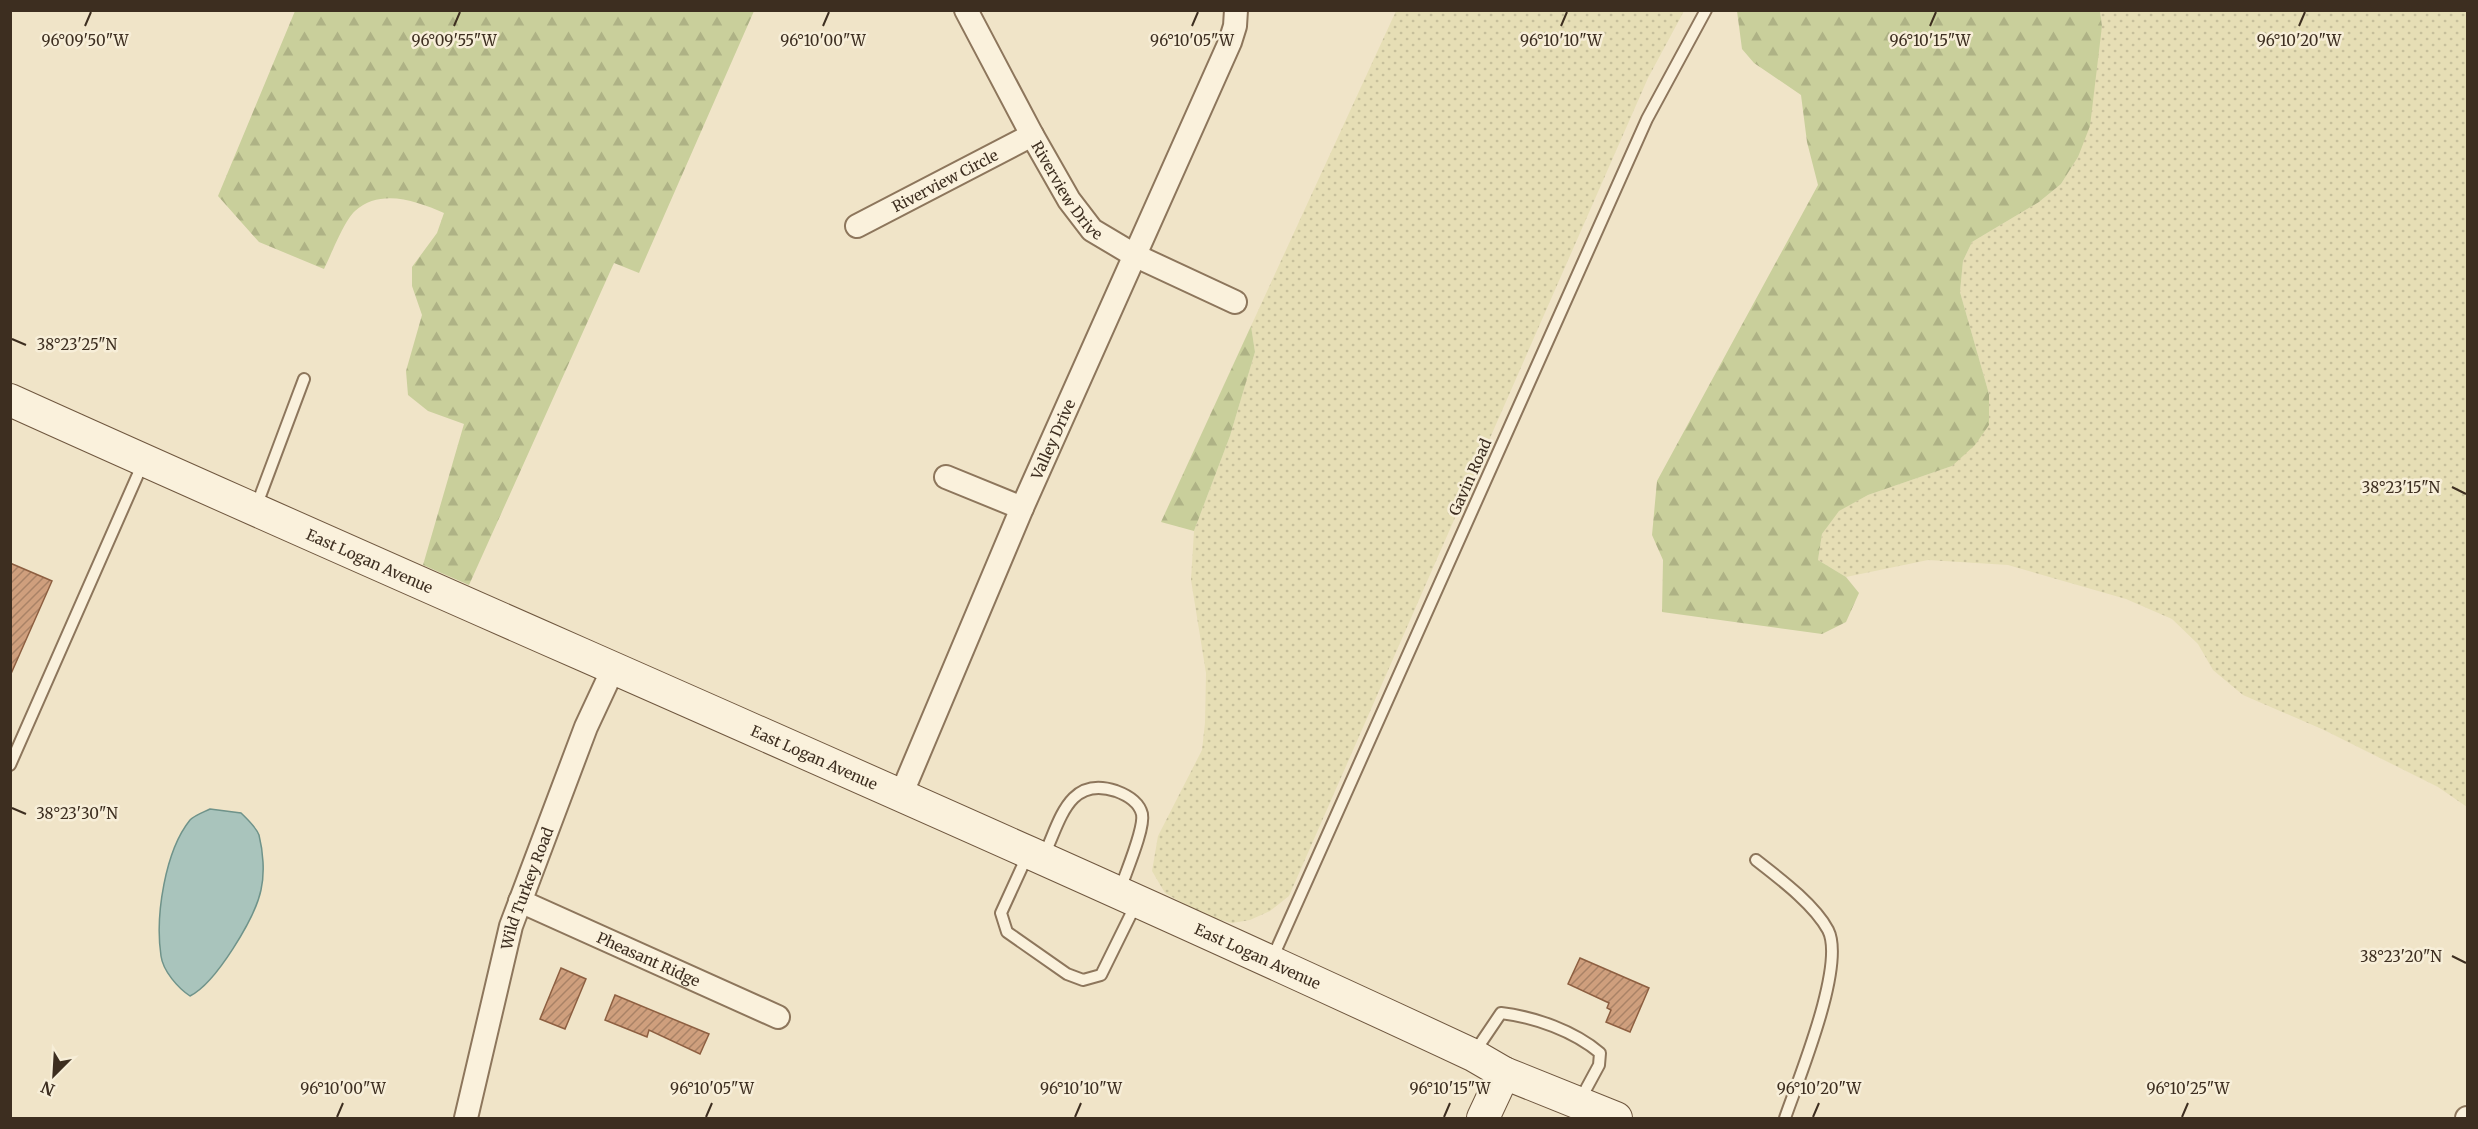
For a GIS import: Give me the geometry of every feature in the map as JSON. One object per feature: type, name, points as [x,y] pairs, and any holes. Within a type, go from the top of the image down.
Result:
[{"type":"street","name":"Riverview Drive","points":[[966,10],[1032,135],[1070,200],[1092,230],[1134,255],[1235,302]]},
{"type":"street","name":"Valley Drive","points":[[901,795],[1022,508],[1230,42],[1236,10]]},
{"type":"street","name":"Riverview Circle","points":[[856,226],[1032,135]]},
{"type":"street","name":"East Logan Avenue","points":[[10,400],[1036,855],[1473,1055],[1504,1073],[1616,1119]]},
{"type":"street","points":[[946,477],[1022,508]]},
{"type":"street","name":"Wild Turkey Road","points":[[466,1119],[505,949],[520,901],[586,727],[614,667]]},
{"type":"street","name":"Pheasant Ridge","points":[[520,901],[778,1017]]},
{"type":"street","points":[[1483,1119],[1504,1073]]},
{"type":"lane","name":"Gavin Road","points":[[1271,961],[1647,119],[1706,10]]},
{"type":"lane","points":[[255,510],[304,379]]},
{"type":"lane","points":[[10,765],[144,460]]},
{"type":"lane","points":[[1088,787],[1110,789],[1125,794],[1137,804],[1142,822],[1128,897],[1101,975],[1083,980],[1067,974],[1007,932],[1001,914],[1075,794],[1088,787]]},
{"type":"lane","points":[[1756,860],[1791,887],[1827,930],[1833,950],[1822,1010],[1785,1119]]},
{"type":"lane","points":[[1473,1055],[1502,1013],[1518,1015],[1587,1041],[1600,1053],[1599,1065],[1579,1102]]},
{"type":"shaded area","points":[[1396,11],[1684,11],[1648,78],[1289,896],[1270,911],[1250,920],[1232,923],[1203,915],[1165,893],[1152,871],[1158,836],[1202,750],[1206,673],[1191,580],[1194,531],[1230,436],[1255,352],[1251,326]]},
{"type":"shaded area","points":[[2100,11],[2467,11],[2467,807],[2438,787],[2324,730],[2243,695],[2213,670],[2198,644],[2172,619],[2126,599],[2008,565],[1928,560],[1846,577],[1818,560],[1822,534],[1838,511],[1868,495],[1952,466],[1989,394],[1960,292],[1963,261],[1972,242],[2039,202],[2061,184],[2078,157],[2102,26]]},
{"type":"green space","points":[[295,11],[754,11],[639,273],[614,263],[469,585],[423,565],[464,424],[428,411],[408,395],[406,371],[422,315],[412,286],[412,267],[437,233],[444,213],[422,204],[399,199],[387,198],[365,204],[346,222],[324,269],[259,242],[218,196]]},
{"type":"green space","points":[[1737,11],[2100,11],[2102,26],[2090,126],[2078,157],[2061,184],[2039,202],[1972,242],[1963,261],[1960,292],[1989,394],[1989,425],[1975,445],[1952,466],[1868,495],[1839,511],[1822,534],[1818,560],[1846,577],[1859,593],[1846,622],[1822,634],[1662,612],[1663,560],[1652,535],[1657,481],[1818,185],[1807,142],[1801,95],[1754,63],[1742,49]]},
{"type":"green space","points":[[1251,326],[1255,352],[1230,436],[1194,531],[1161,522]]},
{"type":"water","points":[[210,809],[241,813],[256,829],[262,855],[262,883],[251,917],[233,949],[211,978],[190,996],[172,979],[162,962],[159,922],[168,866],[181,833],[192,818]]},
{"type":"building","points":[[10,563],[52,581],[10,676]]},
{"type":"building","points":[[1580,958],[1649,988],[1630,1032],[1606,1022],[1611,1010],[1607,1008],[1609,1003],[1568,984]]},
{"type":"building","points":[[561,968],[586,979],[565,1029],[540,1019]]},
{"type":"building","points":[[615,995],[709,1034],[700,1054],[649,1030],[647,1037],[605,1020]]}]
